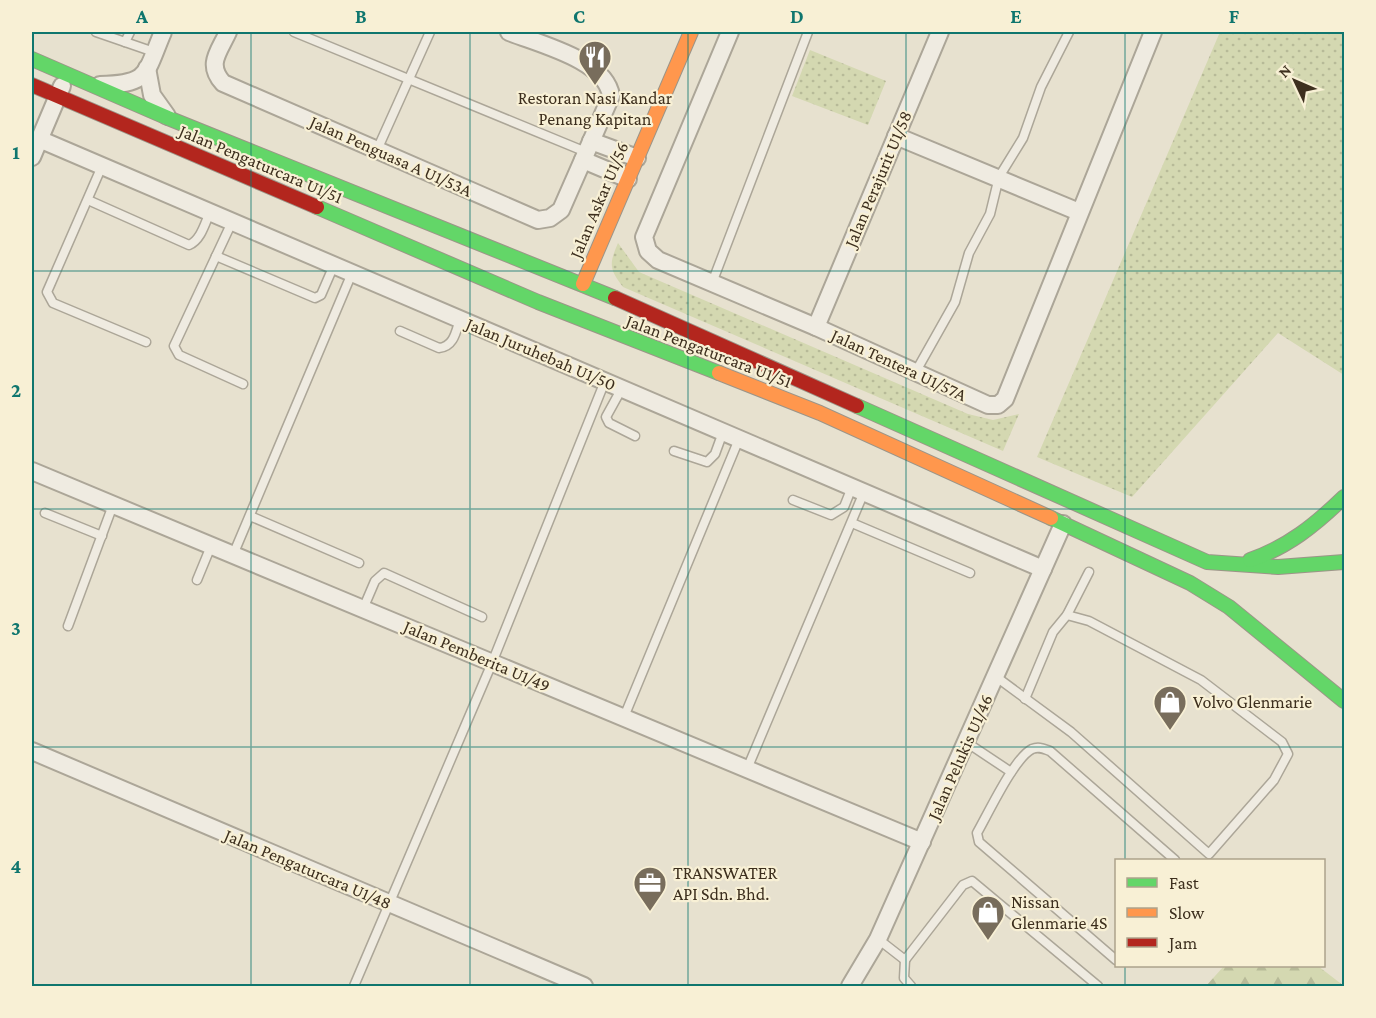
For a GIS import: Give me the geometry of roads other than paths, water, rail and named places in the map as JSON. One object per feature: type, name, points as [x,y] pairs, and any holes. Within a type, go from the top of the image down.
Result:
[{"type":"main road","name":"Jalan Askar U1/56","points":[[583,284],[691,32]]},
{"type":"main road","name":"Jalan Pengaturcara U1/51","points":[[32,59],[168,118],[583,284],[1207,562],[1278,567],[1344,562]]},
{"type":"main road","name":"Jalan Pengaturcara U1/51","points":[[32,85],[538,302],[820,412],[1190,583],[1229,607],[1344,701]]},
{"type":"main road","points":[[558,274],[591,265],[595,280],[603,293]]},
{"type":"main road","points":[[538,302],[556,298],[583,284],[595,308],[619,335]]},
{"type":"main road","points":[[1233,565],[1278,551],[1302,537],[1344,497]]},
{"type":"street","points":[[93,85],[128,85],[137,81],[147,68],[163,32]]},
{"type":"street","name":"Jalan Penguasa A U1/53A","points":[[228,32],[213,64],[215,74],[224,83],[538,220],[550,218],[561,210],[611,96],[605,78],[592,66],[509,32]]},
{"type":"street","name":"Jalan Tentera U1/57A","points":[[730,32],[644,237],[648,251],[658,261],[816,327],[988,405],[998,405],[1005,399],[1078,212],[1153,32]]},
{"type":"street","name":"Jalan Perajurit U1/58","points":[[816,327],[939,32]]},
{"type":"street","points":[[147,68],[152,94],[168,118]]},
{"type":"street","points":[[32,157],[68,74]]},
{"type":"street","points":[[896,136],[999,177],[1078,212]]},
{"type":"street","name":"Jalan Juruhebah U1/50","points":[[39,139],[1043,569]]},
{"type":"street","points":[[587,151],[637,158]]},
{"type":"street","points":[[587,151],[628,179]]},
{"type":"street","name":"Jalan Pemberita U1/49","points":[[32,471],[922,842]]},
{"type":"street","name":"Jalan Pelukis U1/46","points":[[850,987],[878,939],[1064,524]]},
{"type":"street","name":"Jalan Pengaturcara U1/48","points":[[32,751],[584,987]]},
{"type":"lane","points":[[96,32],[154,52]]},
{"type":"lane","points":[[125,42],[129,32]]},
{"type":"lane","points":[[294,32],[587,151]]},
{"type":"lane","points":[[377,150],[430,32]]},
{"type":"lane","points":[[712,283],[808,32]]},
{"type":"lane","points":[[915,373],[955,302],[969,253],[990,214],[999,177],[1023,138],[1041,87],[1069,32]]},
{"type":"lane","points":[[102,166],[47,292],[54,303],[146,342]]},
{"type":"lane","points":[[88,200],[189,244],[195,243],[210,212]]},
{"type":"lane","points":[[232,222],[174,346],[179,355],[243,384]]},
{"type":"lane","points":[[216,256],[315,298],[321,295],[334,265]]},
{"type":"lane","points":[[233,555],[352,273]]},
{"type":"lane","points":[[399,331],[445,348],[452,341],[460,319]]},
{"type":"lane","points":[[354,987],[492,663],[605,381]]},
{"type":"lane","points":[[622,388],[606,417],[609,423],[635,436]]},
{"type":"lane","points":[[674,451],[707,462],[715,454],[723,432]]},
{"type":"lane","points":[[624,717],[740,439]]},
{"type":"lane","points":[[794,500],[831,515],[844,507],[858,489]]},
{"type":"lane","points":[[747,769],[852,523],[858,489]]},
{"type":"lane","points":[[68,626],[113,505]]},
{"type":"lane","points":[[45,513],[102,536]]},
{"type":"lane","points":[[250,516],[359,563]]},
{"type":"lane","points":[[852,523],[970,573]]},
{"type":"lane","points":[[197,580],[212,546]]},
{"type":"lane","points":[[1025,699],[1053,632],[1067,615],[1089,572]]},
{"type":"lane","points":[[363,609],[375,581],[384,573],[482,617]]},
{"type":"lane","points":[[995,676],[1071,732],[1209,854],[1274,780],[1288,754],[1282,742],[1201,680],[1089,621],[1067,615]]},
{"type":"lane","points":[[966,742],[1011,772]]},
{"type":"lane","points":[[1115,959],[979,842],[977,833],[1011,772],[1030,750],[1041,747],[1050,751],[1173,859]]},
{"type":"lane","points":[[911,987],[904,978],[906,960],[963,885],[972,881],[1097,986]]},
{"type":"lane","points":[[878,939],[906,960]]},
{"type":"place","name":"Restoran Nasi Kandar Penang Kapitan","points":[[595,86]]},
{"type":"place","name":"Volvo Glenmarie","points":[[1170,731]]},
{"type":"place","name":"TRANSWATER API Sdn. Bhd.","points":[[650,912]]},
{"type":"place","name":"Nissan Glenmarie 4S","points":[[988,941]]}]
